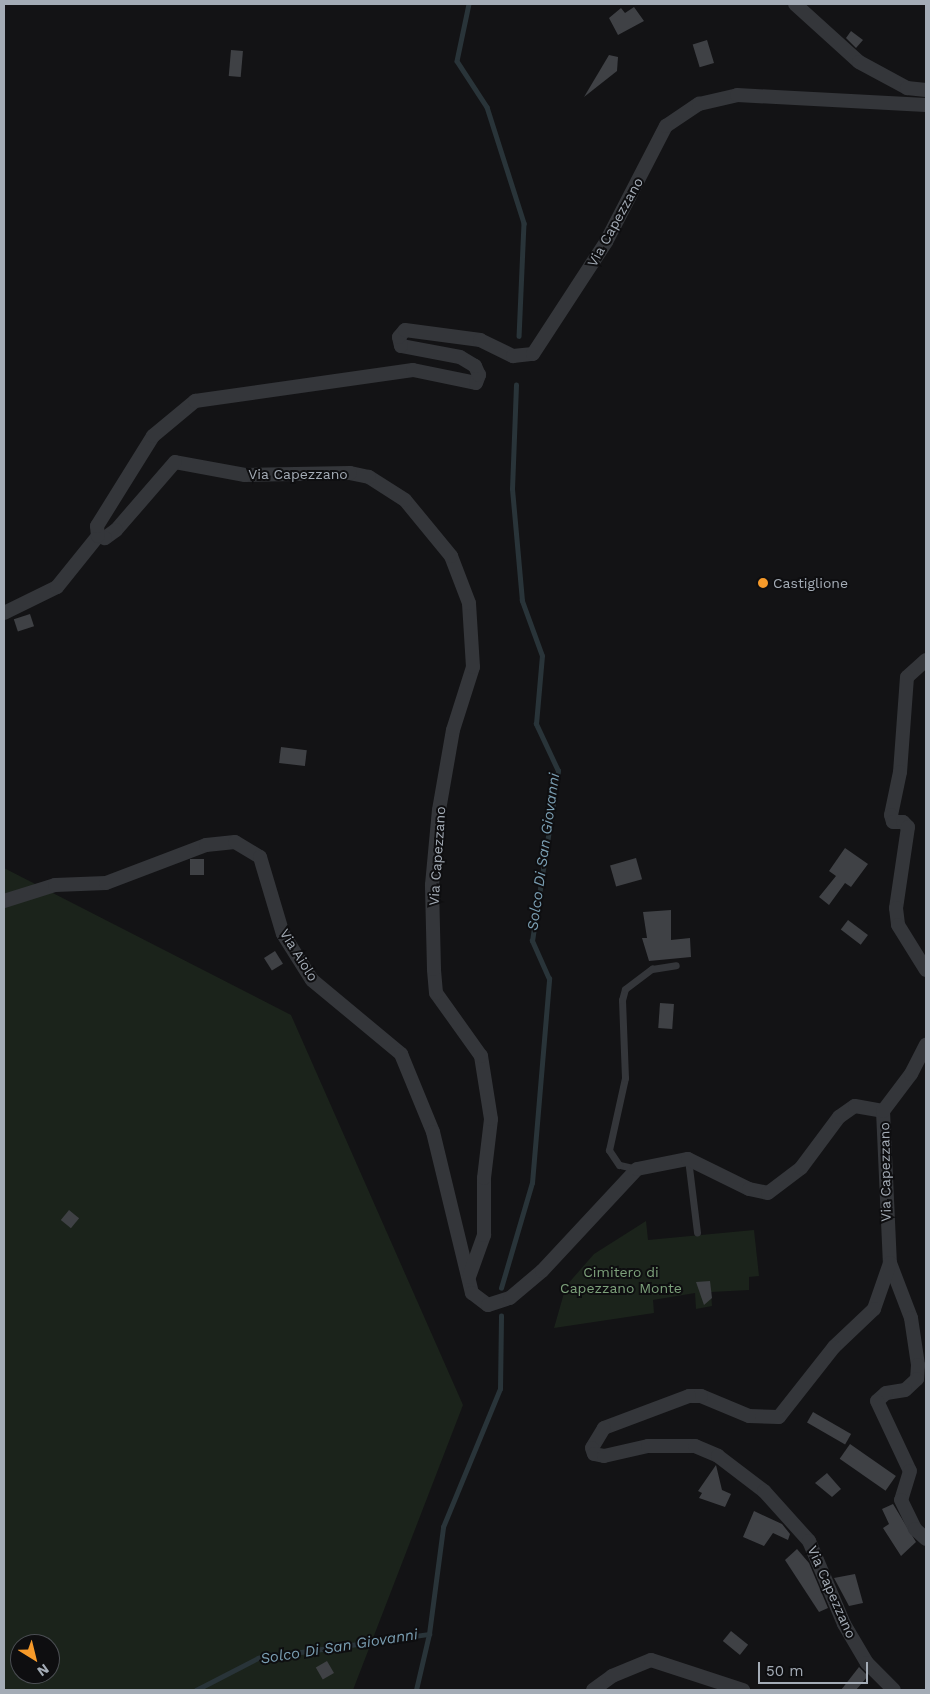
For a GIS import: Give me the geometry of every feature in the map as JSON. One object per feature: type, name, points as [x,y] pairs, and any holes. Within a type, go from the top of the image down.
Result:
[{"type":"street","points":[[795,4],[859,62],[907,88],[926,90]]},
{"type":"street","name":"Via Capezzano","points":[[469,1277],[484,1235],[484,1178],[491,1119],[481,1056],[436,993],[432,885],[438,810],[453,730],[473,667],[469,603],[451,556],[405,500],[369,477],[350,472],[245,475],[186,462],[175,462],[116,530],[105,538],[98,536],[102,516],[153,436],[195,401],[413,370],[476,383],[479,376],[475,366],[460,357],[401,346],[399,337],[405,330],[480,340],[513,356],[533,354],[606,242],[666,126],[699,104],[737,95],[926,105]]},
{"type":"street","points":[[4,613],[57,587],[98,536]]},
{"type":"street","points":[[926,660],[907,677],[900,772],[891,815],[893,822],[903,822],[908,828],[896,908],[898,925],[926,970]]},
{"type":"street","name":"Via Aiolo","points":[[4,901],[55,885],[106,883],[206,845],[236,842],[260,857],[283,934],[312,980],[401,1054],[434,1132],[469,1277]]},
{"type":"street","points":[[883,1111],[911,1074],[926,1045]]},
{"type":"street","name":"Via Capezzano","points":[[688,1159],[749,1189],[768,1193],[802,1168],[839,1117],[855,1106],[883,1111],[890,1263],[914,1329]]},
{"type":"street","points":[[469,1277],[472,1293],[488,1305],[510,1298],[542,1271],[638,1169],[688,1159]]},
{"type":"street","name":"Via Capezzano","points":[[890,1263],[874,1310],[834,1347],[778,1417],[749,1416],[689,1396],[604,1428],[592,1448],[594,1454],[604,1456],[648,1446],[695,1446],[718,1456],[764,1491],[809,1541],[844,1624],[867,1663],[894,1690]]},
{"type":"street","points":[[914,1329],[926,1342]]},
{"type":"street","points":[[914,1329],[916,1379],[905,1390],[886,1393],[877,1401],[910,1472],[901,1500],[915,1529],[926,1539]]},
{"type":"street","points":[[593,1690],[612,1676],[652,1660],[743,1690]]},
{"type":"lane","points":[[638,1169],[619,1164],[609,1150],[624,1078],[622,1000],[625,989],[652,969],[676,965]]},
{"type":"lane","points":[[688,1159],[697,1232]]},
{"type":"green space","points":[[4,868],[291,1015],[463,1405],[353,1690],[4,1690]]},
{"type":"green space","name":"Cimitero di Capezzano Monte","points":[[646,1221],[648,1240],[754,1230],[759,1276],[749,1277],[749,1290],[711,1292],[712,1306],[696,1309],[695,1293],[653,1300],[654,1313],[554,1328],[566,1286],[594,1254]]},
{"type":"building","points":[[634,7],[644,21],[618,35],[609,18],[621,8],[625,13]]},
{"type":"building","points":[[851,31],[863,40],[856,48],[846,38]]},
{"type":"building","points":[[707,40],[714,63],[700,67],[693,44]]},
{"type":"building","points":[[231,50],[243,51],[241,77],[229,76]]},
{"type":"building","points":[[609,55],[618,57],[617,71],[584,97]]},
{"type":"building","points":[[30,614],[34,626],[18,632],[14,619]]},
{"type":"building","points":[[281,747],[307,750],[305,766],[279,763]]},
{"type":"building","points":[[845,848],[868,864],[851,887],[845,883],[829,905],[819,897],[836,876],[829,871]]},
{"type":"building","points":[[636,858],[642,879],[616,887],[610,865]]},
{"type":"building","points":[[190,859],[204,859],[204,875],[190,875]]},
{"type":"building","points":[[671,910],[671,940],[690,938],[691,957],[649,961],[642,938],[647,938],[643,912]]},
{"type":"building","points":[[848,920],[868,935],[861,945],[841,930]]},
{"type":"building","points":[[275,951],[283,964],[272,971],[264,958]]},
{"type":"building","points":[[660,1003],[674,1004],[672,1029],[658,1028]]},
{"type":"building","points":[[69,1210],[79,1218],[71,1228],[61,1220]]},
{"type":"building","points":[[710,1281],[712,1298],[704,1305],[696,1282]]},
{"type":"building","points":[[813,1412],[851,1434],[845,1444],[807,1422]]},
{"type":"building","points":[[850,1444],[896,1476],[886,1491],[840,1459]]},
{"type":"building","points":[[716,1465],[722,1490],[731,1494],[725,1507],[699,1498],[702,1493],[698,1491]]},
{"type":"building","points":[[827,1473],[841,1489],[832,1497],[815,1483]]},
{"type":"building","points":[[893,1504],[916,1542],[901,1556],[883,1528],[889,1524],[882,1509]]},
{"type":"building","points":[[754,1511],[782,1524],[790,1534],[788,1540],[773,1533],[764,1546],[743,1537]]},
{"type":"building","points":[[797,1549],[809,1563],[828,1608],[819,1612],[785,1560]]},
{"type":"building","points":[[855,1574],[863,1603],[849,1606],[834,1578]]},
{"type":"building","points":[[731,1631],[748,1645],[740,1655],[723,1641]]},
{"type":"building","points":[[327,1661],[334,1673],[323,1680],[316,1668]]},
{"type":"building","points":[[859,1667],[868,1676],[856,1690],[841,1690]]},
{"type":"waterway","name":"Solco Di San Giovanni","points":[[469,4],[457,61],[487,107],[524,223],[519,336]]},
{"type":"waterway","name":"Solco Di San Giovanni","points":[[501,1288],[532,1183],[549,979],[532,941],[558,771],[536,724],[542,656],[522,601],[512,489],[516,385]]},
{"type":"waterway","name":"Solco Di San Giovanni","points":[[416,1690],[429,1634],[443,1527],[500,1389],[501,1316]]},
{"type":"waterway","name":"Solco Di San Giovanni","points":[[196,1690],[258,1658],[429,1634]]},
{"type":"place","name":"Castiglione","points":[[763,583]]}]
